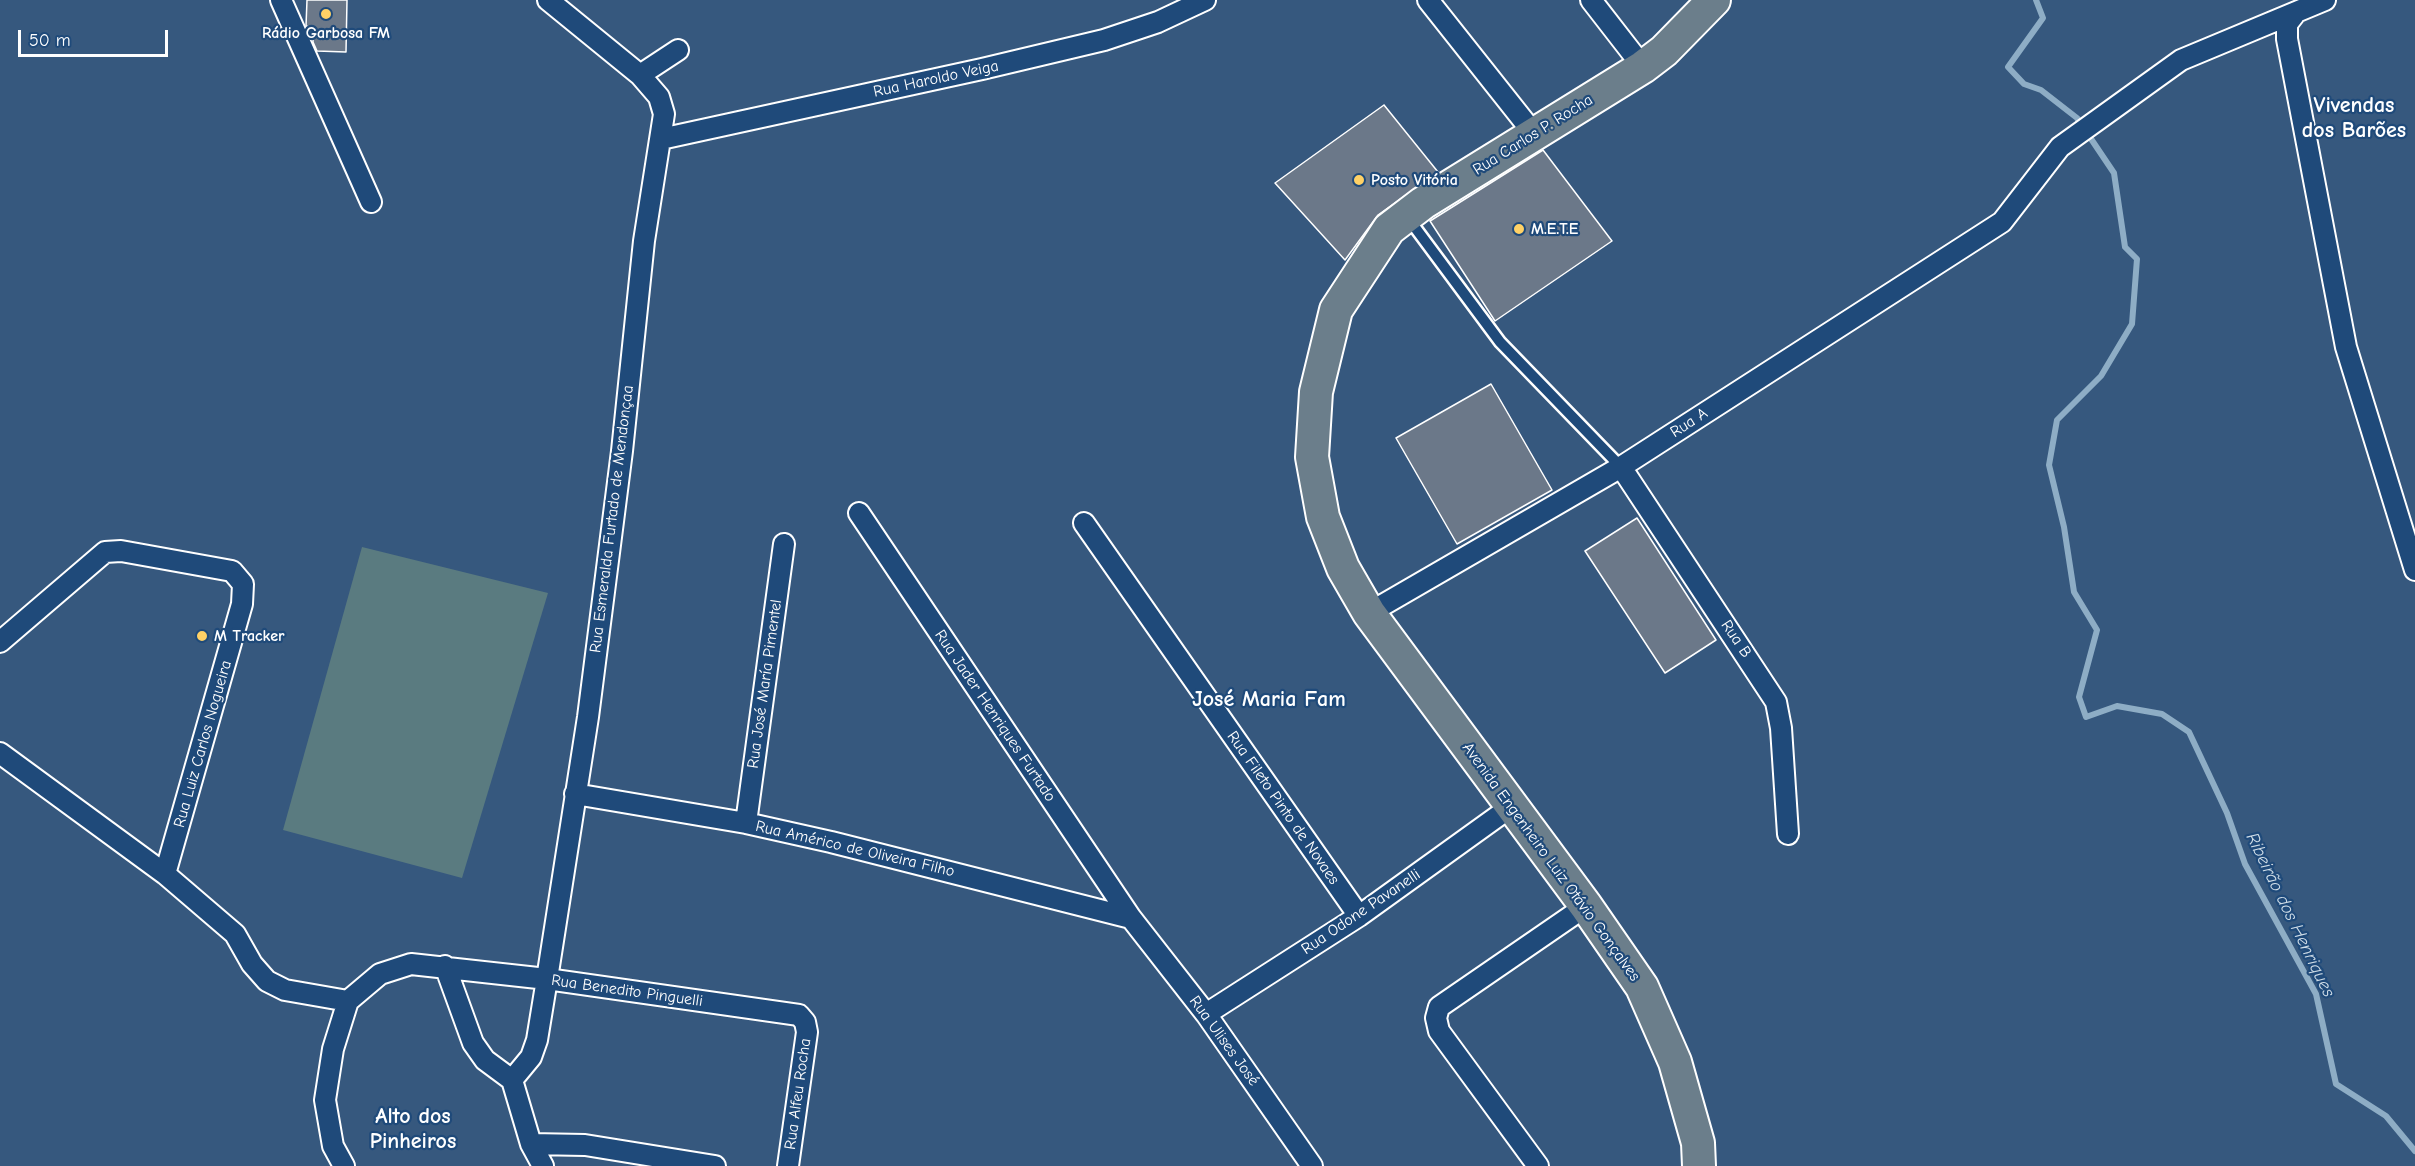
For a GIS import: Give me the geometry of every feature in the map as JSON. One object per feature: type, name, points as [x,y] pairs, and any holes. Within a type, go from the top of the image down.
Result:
[{"type":"main road","name":"Rua Carlos P. Rocha","points":[[1369,613],[1343,568],[1323,517],[1312,457],[1316,392],[1336,310],[1389,229],[1423,203],[1642,68],[1664,51],[1714,0]]},
{"type":"main road","name":"Avenida Engenheiro Luiz Otávio Gonçalves","points":[[1369,613],[1586,906],[1642,987],[1675,1062],[1698,1143],[1699,1166]]},
{"type":"street","points":[[281,0],[371,202]]},
{"type":"street","name":"Rua Esmeralda Furtado de Mendonçaa","points":[[512,1080],[531,1056],[534,1048],[547,980],[620,462],[644,241],[664,114],[659,97],[640,75],[548,0]]},
{"type":"street","name":"Rua Haroldo Veiga","points":[[661,139],[971,72],[1104,40],[1158,21],[1205,0]]},
{"type":"street","points":[[1428,0],[1535,135]]},
{"type":"street","points":[[1591,0],[1642,68]]},
{"type":"street","name":"Rua A","points":[[1369,613],[1621,467],[2002,222],[2060,147],[2181,60],[2294,15],[2325,0]]},
{"type":"street","points":[[2294,15],[2287,24],[2287,39],[2346,347],[2415,570]]},
{"type":"street","points":[[640,75],[678,50]]},
{"type":"street","name":"Rua B","points":[[1621,467],[1776,702],[1781,729],[1788,834]]},
{"type":"street","name":"Rua Jader Henriques Furtado","points":[[859,513],[1131,918]]},
{"type":"street","name":"Rua Fileto Pinto de Novaes","points":[[1084,523],[1359,916]]},
{"type":"street","name":"Rua José María Pimentel","points":[[746,823],[784,544]]},
{"type":"street","name":"Rua Luiz Carlos Nogueira","points":[[0,642],[105,552],[122,551],[232,571],[243,584],[242,604],[165,874]]},
{"type":"street","points":[[0,753],[165,874],[235,934],[252,964],[267,981],[285,990],[348,1001],[333,1049],[325,1100],[333,1146],[344,1166]]},
{"type":"street","name":"Rua Américo de Oliveira Filho","points":[[575,794],[746,823],[1131,918]]},
{"type":"street","name":"Rua Odone Pavanelli","points":[[1206,1014],[1359,916],[1512,806]]},
{"type":"street","points":[[1538,1166],[1439,1031],[1436,1018],[1439,1007],[1586,906]]},
{"type":"street","name":"Rua Ulises José","points":[[1131,918],[1206,1014],[1312,1166]]},
{"type":"street","name":"Rua Benedito Pinguelli","points":[[348,1001],[380,974],[411,964],[445,966],[799,1015],[805,1022]]},
{"type":"street","points":[[445,966],[474,1043],[485,1060],[512,1080],[531,1144],[543,1166]]},
{"type":"street","name":"Rua Alfeu Rocha","points":[[789,1166],[807,1032],[805,1022]]},
{"type":"street","points":[[531,1144],[585,1145],[715,1166]]},
{"type":"lane","points":[[1406,216],[1500,342],[1621,467]]},
{"type":"green space","points":[[362,547],[548,593],[462,878],[283,830]]},
{"type":"building","name":"Rádio Garbosa FM","points":[[307,0],[347,0],[346,52],[317,51],[313,42],[313,28],[306,26]]},
{"type":"building","name":"Posto Vitória","points":[[1384,105],[1438,172],[1378,215],[1345,260],[1275,183]]},
{"type":"building","name":"M.E.T.E","points":[[1543,150],[1612,241],[1495,321],[1430,221]]},
{"type":"building","points":[[1491,384],[1552,490],[1457,544],[1396,438]]},
{"type":"building","points":[[1637,518],[1716,640],[1665,673],[1585,551]]},
{"type":"waterway","name":"Ribeirão dos Henriques","points":[[2036,0],[2043,18],[2008,67],[2024,84],[2041,90],[2077,118],[2114,173],[2125,247],[2137,259],[2132,324],[2101,376],[2057,420],[2049,465],[2064,527],[2074,592],[2097,630],[2079,697],[2086,717],[2117,706],[2162,714],[2189,732],[2227,813],[2245,864],[2316,994],[2336,1084],[2386,1116],[2415,1151]]},
{"type":"place","name":"Rádio Garbosa FM","points":[[326,14]]},
{"type":"place","name":"Posto Vitória","points":[[1359,180]]},
{"type":"place","name":"M.E.T.E","points":[[1519,229]]},
{"type":"place","name":"M Tracker","points":[[202,636]]},
{"type":"district","name":"Vivendas dos Barões","points":[[2354,118]]},
{"type":"district","name":"José Maria Fam","points":[[1269,700]]},
{"type":"district","name":"Alto dos Pinheiros","points":[[413,1130]]}]
